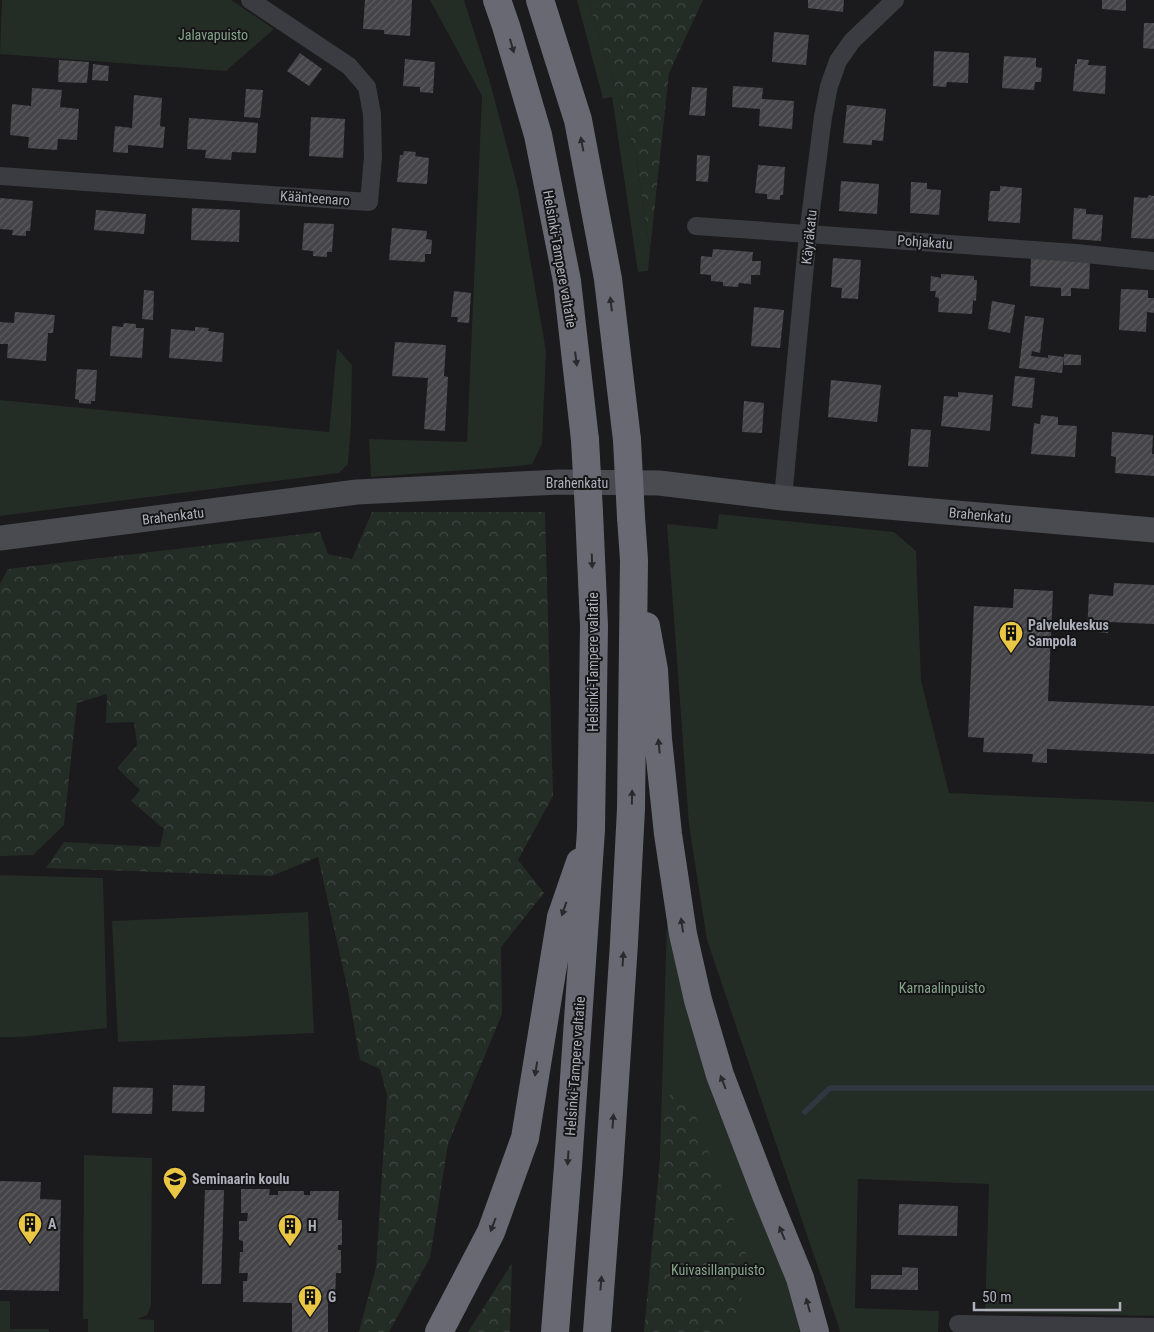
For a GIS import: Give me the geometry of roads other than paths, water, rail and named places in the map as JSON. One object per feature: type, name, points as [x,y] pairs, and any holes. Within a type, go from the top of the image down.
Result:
[{"type":"highway","name":"Helsinki-Tampere valtatie","points":[[497,0],[538,135],[565,271],[585,440],[590,512],[594,626],[591,830],[555,1332]]},
{"type":"highway","points":[[540,0],[578,120],[608,279],[627,440],[634,560],[631,809],[610,1172],[597,1332]]},
{"type":"highway","points":[[634,560],[654,670],[658,739],[668,834],[683,934],[698,1000],[720,1075],[800,1278],[815,1332]]},
{"type":"highway","points":[[439,1332],[490,1232],[525,1138],[561,917],[591,830]]},
{"type":"main road","name":"Brahenkatu","points":[[0,538],[357,492],[560,482],[659,484],[783,498],[1154,530]]},
{"type":"street","name":"Käänteenaro","points":[[0,176],[368,202],[373,157],[372,114],[367,87],[349,66],[250,0]]},
{"type":"street","name":"Käyräkatu","points":[[783,498],[808,234],[823,117],[829,86],[838,61],[852,41],[895,0]]},
{"type":"street","name":"Pohjakatu","points":[[696,226],[1076,253],[1154,261]]},
{"type":"street","points":[[958,1324],[1154,1327]]},
{"type":"waterway","points":[[805,1112],[830,1088],[1154,1088]]},
{"type":"place","name":"Palvelukeskus Sampola","points":[[1011,654]]},
{"type":"place","name":"Seminaarin koulu","points":[[175,1200]]},
{"type":"place","name":"A","points":[[30,1245]]},
{"type":"place","name":"H","points":[[290,1247]]},
{"type":"place","name":"G","points":[[310,1318]]},
{"type":"park label","name":"Jalavapuisto","points":[[213,35]]},
{"type":"park label","name":"Karnaalinpuisto","points":[[942,988]]},
{"type":"park label","name":"Kuivasillanpuisto","points":[[718,1270]]}]
